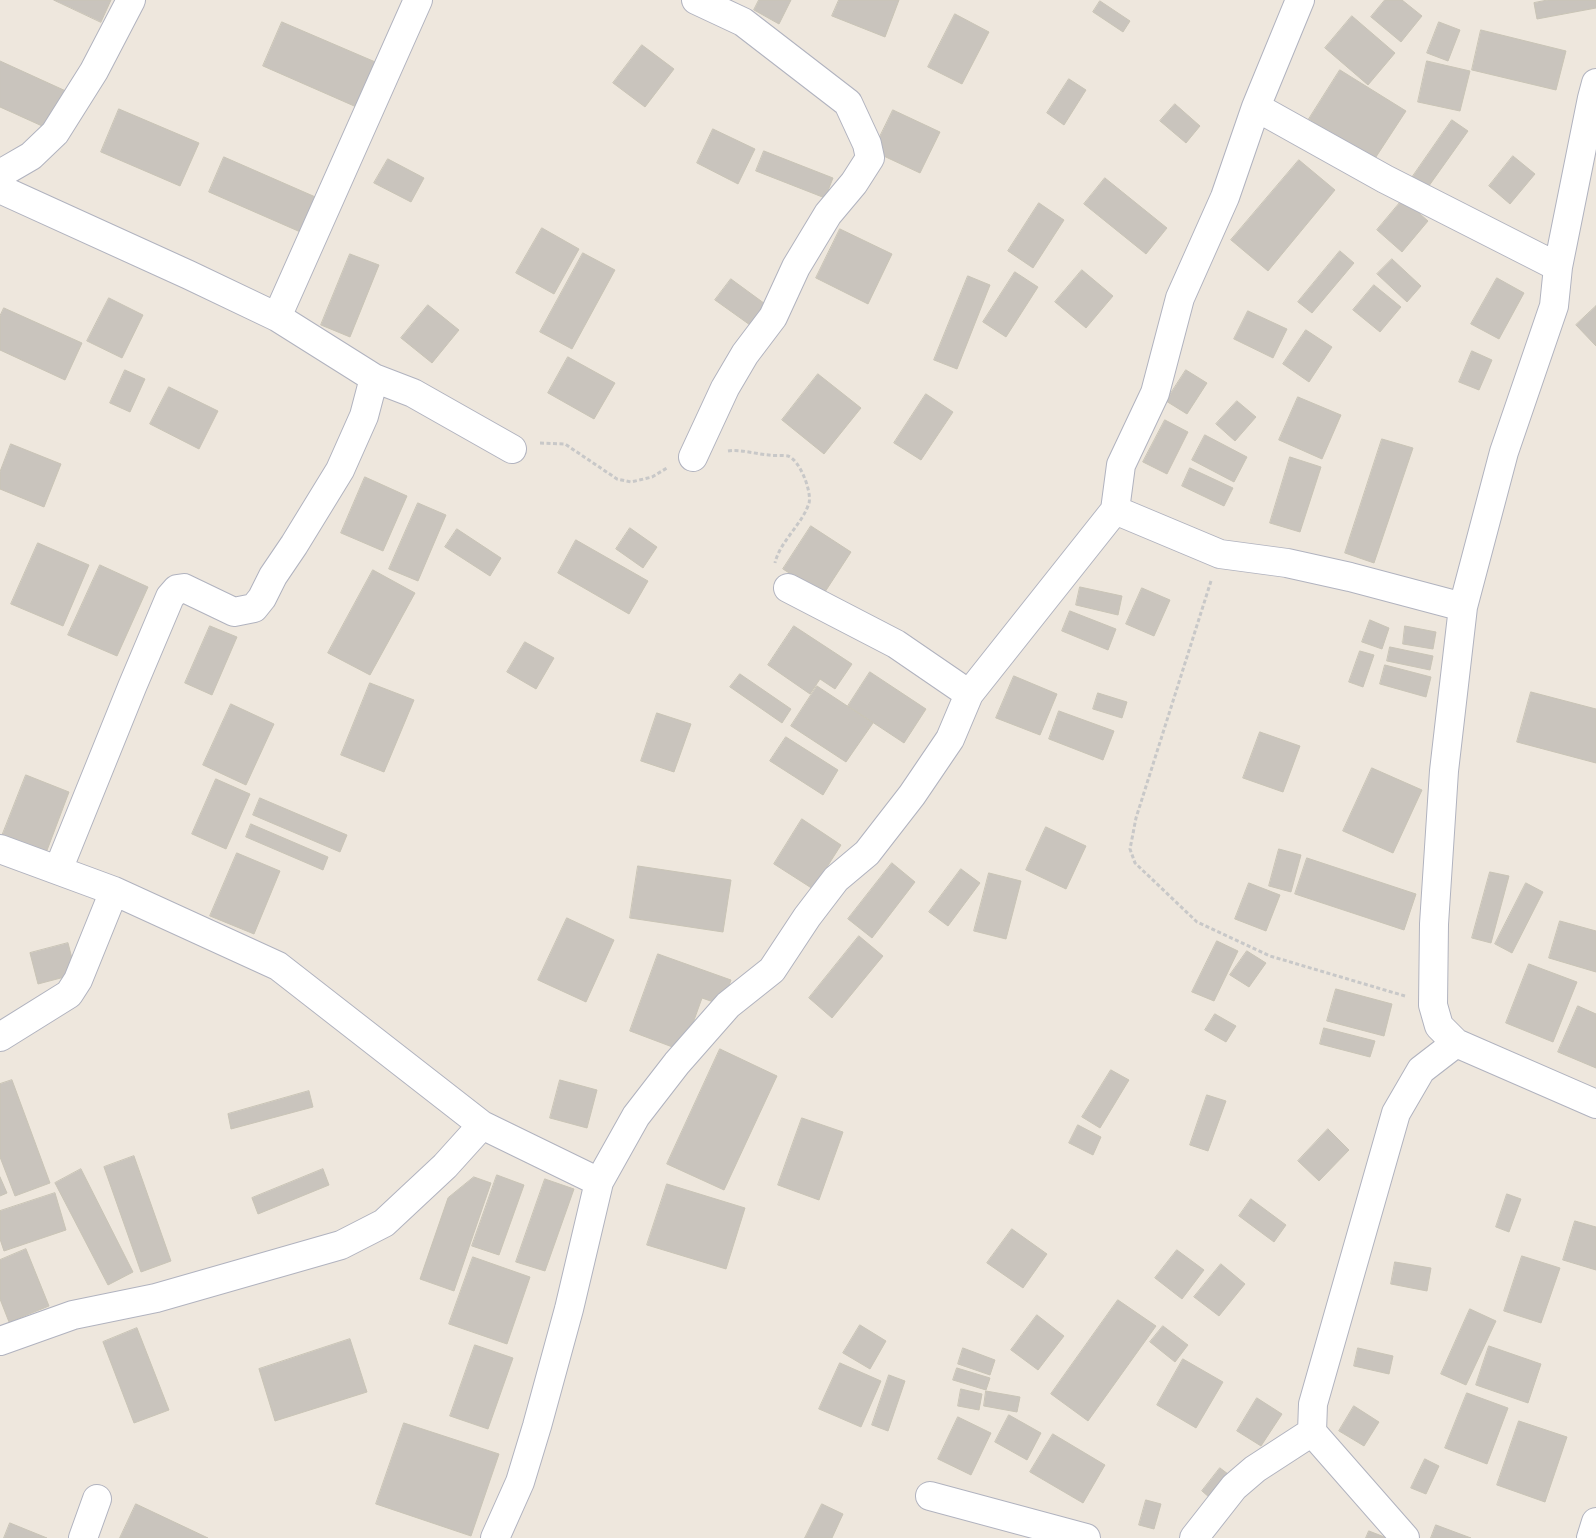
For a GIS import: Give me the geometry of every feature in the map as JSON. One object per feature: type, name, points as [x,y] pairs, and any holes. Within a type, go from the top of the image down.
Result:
[{"type":"street","points":[[0,174],[31,156],[55,133],[94,71],[131,0]]},
{"type":"street","points":[[277,317],[418,0]]},
{"type":"street","points":[[693,457],[725,388],[745,354],[773,317],[801,260],[828,214],[854,183],[870,158],[867,144],[848,104],[743,22],[696,0]]},
{"type":"street","points":[[495,1538],[520,1482],[537,1426],[569,1309],[599,1182],[636,1116],[677,1064],[728,1006],[772,970],[807,917],[836,879],[867,853],[912,795],[950,738],[969,694],[1115,510],[1121,464],[1155,394],[1180,298],[1225,197],[1256,107],[1300,0]]},
{"type":"street","points":[[1596,83],[1558,267],[1554,306],[1504,452],[1463,607],[1444,772],[1434,924],[1433,1005],[1439,1026],[1456,1043],[1596,1104]]},
{"type":"street","points":[[1256,107],[1385,179],[1558,267]]},
{"type":"street","points":[[0,189],[277,317],[374,378],[413,393],[512,449]]},
{"type":"street","points":[[58,870],[170,596],[177,590],[184,588],[234,612],[254,608],[262,598],[273,576],[340,470],[364,416],[374,378]]},
{"type":"street","points":[[1115,510],[1220,554],[1350,576],[1463,607]]},
{"type":"street","points":[[788,588],[896,644],[969,694]]},
{"type":"street","points":[[0,849],[114,891],[278,966],[482,1125],[599,1182]]},
{"type":"street","points":[[0,1036],[69,994],[78,980],[114,891]]},
{"type":"street","points":[[1405,1538],[1312,1432],[1313,1404],[1396,1113],[1421,1070],[1456,1043]]},
{"type":"street","points":[[0,1341],[73,1315],[156,1298],[342,1246],[384,1223],[445,1166],[482,1125]]},
{"type":"street","points":[[1194,1538],[1234,1488],[1255,1469],[1312,1432]]},
{"type":"street","points":[[930,1496],[1086,1538]]},
{"type":"street","points":[[83,1538],[98,1499]]},
{"type":"street","points":[[1591,1538],[1596,1522]]},
{"type":"path","points":[[1220,554],[1136,818],[1130,849],[1136,862],[1197,922],[1270,956],[1433,1005]]},
{"type":"building","points":[[54,0],[111,0],[101,22]]},
{"type":"building","points":[[759,0],[791,0],[779,24],[754,10]]},
{"type":"building","points":[[839,0],[899,0],[885,37],[832,16]]},
{"type":"building","points":[[1385,0],[1402,0],[1422,16],[1401,42],[1371,17]]},
{"type":"building","points":[[1548,0],[1596,0],[1596,8],[1537,19],[1534,3]]},
{"type":"building","points":[[1100,1],[1130,21],[1123,32],[1093,12]]},
{"type":"building","points":[[955,14],[989,32],[962,84],[928,67]]},
{"type":"building","points":[[1352,16],[1395,53],[1368,85],[1325,48]]},
{"type":"building","points":[[282,22],[380,64],[361,109],[263,66]]},
{"type":"building","points":[[1439,22],[1460,30],[1448,61],[1427,53]]},
{"type":"building","points":[[1481,30],[1566,51],[1556,90],[1472,70]]},
{"type":"building","points":[[642,45],[674,69],[645,107],[613,83]]},
{"type":"building","points":[[0,61],[68,92],[51,130],[0,107]]},
{"type":"building","points":[[1427,61],[1470,71],[1460,111],[1418,102]]},
{"type":"building","points":[[1340,70],[1406,111],[1374,160],[1309,119]]},
{"type":"building","points":[[1069,79],[1086,90],[1064,125],[1047,113]]},
{"type":"building","points":[[1175,104],[1200,126],[1186,143],[1160,121]]},
{"type":"building","points":[[119,109],[199,143],[180,186],[101,152]]},
{"type":"building","points":[[893,110],[940,132],[920,173],[873,151]]},
{"type":"building","points":[[1452,120],[1468,131],[1426,190],[1411,179]]},
{"type":"building","points":[[713,129],[755,149],[738,184],[697,163]]},
{"type":"building","points":[[764,151],[833,178],[825,198],[756,171]]},
{"type":"building","points":[[1513,156],[1535,174],[1510,204],[1489,186]]},
{"type":"building","points":[[224,157],[320,199],[305,234],[209,192]]},
{"type":"building","points":[[388,159],[424,178],[411,202],[374,183]]},
{"type":"building","points":[[1299,160],[1335,190],[1268,271],[1231,240]]},
{"type":"building","points":[[1105,178],[1167,228],[1146,254],[1084,204]]},
{"type":"building","points":[[1403,199],[1428,221],[1402,252],[1377,230]]},
{"type":"building","points":[[1039,203],[1064,220],[1033,268],[1008,251]]},
{"type":"building","points":[[542,228],[579,249],[554,294],[516,273]]},
{"type":"building","points":[[840,229],[892,254],[868,304],[816,278]]},
{"type":"building","points":[[1340,251],[1354,263],[1312,313],[1298,302]]},
{"type":"building","points":[[583,253],[615,270],[572,349],[540,332]]},
{"type":"building","points":[[350,254],[379,265],[350,337],[321,325]]},
{"type":"building","points":[[1392,259],[1421,286],[1407,302],[1377,274]]},
{"type":"building","points":[[1082,270],[1113,296],[1086,328],[1055,302]]},
{"type":"building","points":[[1015,272],[1038,287],[1006,337],[983,322]]},
{"type":"building","points":[[968,276],[990,285],[957,369],[934,360]]},
{"type":"building","points":[[1497,278],[1524,293],[1499,339],[1471,324]]},
{"type":"building","points":[[731,279],[772,309],[757,330],[715,300]]},
{"type":"building","points":[[1374,285],[1401,307],[1380,332],[1353,310]]},
{"type":"building","points":[[109,298],[143,315],[122,358],[87,341]]},
{"type":"building","points":[[428,305],[459,330],[432,363],[401,338]]},
{"type":"building","points":[[1596,306],[1596,346],[1576,325]]},
{"type":"building","points":[[4,308],[82,343],[65,380],[0,350],[0,316]]},
{"type":"building","points":[[1248,311],[1287,329],[1273,358],[1234,339]]},
{"type":"building","points":[[1306,330],[1332,347],[1309,382],[1283,364]]},
{"type":"building","points":[[1472,351],[1492,360],[1479,390],[1459,382]]},
{"type":"building","points":[[568,357],[615,383],[594,419],[548,393]]},
{"type":"building","points":[[125,370],[145,379],[130,412],[110,403]]},
{"type":"building","points":[[1186,370],[1207,383],[1187,414],[1166,401]]},
{"type":"building","points":[[818,374],[861,408],[824,454],[782,420]]},
{"type":"building","points":[[169,387],[218,411],[199,449],[150,424]]},
{"type":"building","points":[[926,394],[953,412],[921,460],[894,443]]},
{"type":"building","points":[[1298,397],[1341,415],[1322,459],[1279,440]]},
{"type":"building","points":[[1237,401],[1256,417],[1235,441],[1216,424]]},
{"type":"building","points":[[1165,420],[1188,432],[1167,474],[1143,462]]},
{"type":"building","points":[[1205,435],[1247,457],[1234,482],[1192,460]]},
{"type":"building","points":[[1382,439],[1413,448],[1374,563],[1345,553]]},
{"type":"building","points":[[11,444],[61,464],[44,507],[0,489],[0,472]]},
{"type":"building","points":[[1290,457],[1321,467],[1300,532],[1270,523]]},
{"type":"building","points":[[1190,468],[1233,488],[1224,506],[1182,486]]},
{"type":"building","points":[[365,477],[407,496],[383,551],[341,533]]},
{"type":"building","points":[[418,503],[446,515],[418,581],[389,569]]},
{"type":"building","points":[[811,526],[851,552],[823,595],[783,569]]},
{"type":"building","points":[[630,528],[657,547],[643,568],[616,549]]},
{"type":"building","points":[[457,529],[501,558],[490,576],[445,547]]},
{"type":"building","points":[[576,540],[648,581],[629,614],[558,573]]},
{"type":"building","points":[[38,543],[89,565],[63,626],[11,604]]},
{"type":"building","points":[[100,565],[148,587],[117,656],[68,635]]},
{"type":"building","points":[[373,570],[415,593],[370,675],[328,653]]},
{"type":"building","points":[[1080,587],[1122,596],[1118,615],[1076,605]]},
{"type":"building","points":[[1142,588],[1170,600],[1154,636],[1126,624]]},
{"type":"building","points":[[1070,611],[1116,629],[1108,650],[1062,631]]},
{"type":"building","points":[[1370,620],[1389,628],[1382,649],[1362,642]]},
{"type":"building","points":[[210,626],[237,637],[212,695],[185,683]]},
{"type":"building","points":[[794,626],[852,664],[835,689],[820,679],[810,694],[768,665]]},
{"type":"building","points":[[1405,626],[1436,632],[1433,649],[1403,644]]},
{"type":"building","points":[[525,642],[554,658],[536,689],[507,672]]},
{"type":"building","points":[[1390,647],[1433,656],[1430,670],[1387,661]]},
{"type":"building","points":[[1360,651],[1374,655],[1363,687],[1349,682]]},
{"type":"building","points":[[1385,665],[1431,677],[1426,697],[1380,684]]},
{"type":"building","points":[[870,672],[926,709],[904,743],[848,706]]},
{"type":"building","points":[[740,674],[791,709],[782,723],[730,687]]},
{"type":"building","points":[[1014,676],[1057,694],[1040,735],[996,718]]},
{"type":"building","points":[[370,683],[414,700],[384,772],[341,755]]},
{"type":"building","points":[[817,686],[873,723],[846,762],[791,726]]},
{"type":"building","points":[[1531,692],[1596,709],[1596,763],[1517,742]]},
{"type":"building","points":[[1098,693],[1127,702],[1122,718],[1093,709]]},
{"type":"building","points":[[231,704],[274,724],[246,785],[203,765]]},
{"type":"building","points":[[1059,711],[1114,731],[1103,760],[1049,739]]},
{"type":"building","points":[[657,713],[691,724],[674,772],[641,761]]},
{"type":"building","points":[[1260,732],[1300,746],[1283,792],[1243,778]]},
{"type":"building","points":[[786,737],[838,770],[823,795],[770,761]]},
{"type":"building","points":[[1372,768],[1422,790],[1393,853],[1343,831]]},
{"type":"building","points":[[26,775],[69,792],[46,853],[2,836]]},
{"type":"building","points":[[216,779],[250,794],[226,849],[192,834]]},
{"type":"building","points":[[260,798],[347,835],[340,852],[253,815]]},
{"type":"building","points":[[802,819],[841,845],[813,889],[774,864]]},
{"type":"building","points":[[251,824],[328,857],[323,870],[246,837]]},
{"type":"building","points":[[1046,827],[1086,846],[1066,889],[1026,870]]},
{"type":"building","points":[[1279,849],[1301,855],[1291,892],[1269,886]]},
{"type":"building","points":[[237,853],[280,871],[254,934],[210,916]]},
{"type":"building","points":[[1307,858],[1416,894],[1404,930],[1295,894]]},
{"type":"building","points":[[892,863],[915,882],[872,938],[848,919]]},
{"type":"building","points":[[638,866],[731,880],[723,932],[630,918]]},
{"type":"building","points":[[961,869],[980,883],[948,926],[929,912]]},
{"type":"building","points":[[1490,872],[1509,876],[1491,943],[1472,938]]},
{"type":"building","points":[[989,873],[1021,881],[1006,939],[974,931]]},
{"type":"building","points":[[1249,883],[1280,895],[1266,931],[1235,919]]},
{"type":"building","points":[[1526,883],[1543,892],[1512,953],[1495,944]]},
{"type":"building","points":[[567,918],[614,940],[586,1002],[538,980]]},
{"type":"building","points":[[1560,921],[1596,931],[1596,972],[1549,958]]},
{"type":"building","points":[[859,936],[883,956],[832,1018],[809,998]]},
{"type":"building","points":[[1217,941],[1238,951],[1214,1001],[1192,992]]},
{"type":"building","points":[[68,943],[76,974],[38,984],[30,953]]},
{"type":"building","points":[[1247,951],[1266,963],[1249,987],[1230,975]]},
{"type":"building","points":[[658,954],[731,980],[722,1005],[702,998],[683,1051],[630,1031]]},
{"type":"building","points":[[1529,964],[1577,982],[1553,1042],[1506,1023]]},
{"type":"building","points":[[1336,989],[1392,1004],[1384,1036],[1327,1021]]},
{"type":"building","points":[[1578,1006],[1596,1014],[1596,1068],[1558,1052]]},
{"type":"building","points":[[1215,1014],[1236,1026],[1226,1042],[1205,1030]]},
{"type":"building","points":[[1324,1028],[1375,1041],[1370,1057],[1320,1044]]},
{"type":"building","points":[[720,1049],[777,1076],[724,1190],[667,1164]]},
{"type":"building","points":[[1111,1070],[1129,1080],[1100,1128],[1082,1117]]},
{"type":"building","points":[[12,1080],[50,1183],[15,1196],[0,1157],[0,1084]]},
{"type":"building","points":[[560,1080],[597,1090],[587,1128],[550,1118]]},
{"type":"building","points":[[309,1091],[313,1107],[231,1129],[228,1114]]},
{"type":"building","points":[[1207,1095],[1226,1101],[1208,1151],[1190,1145]]},
{"type":"building","points":[[802,1118],[843,1132],[819,1200],[778,1185]]},
{"type":"building","points":[[1078,1125],[1101,1137],[1093,1155],[1069,1143]]},
{"type":"building","points":[[1328,1129],[1349,1150],[1319,1181],[1298,1161]]},
{"type":"building","points":[[134,1156],[171,1261],[141,1272],[104,1167]]},
{"type":"building","points":[[81,1169],[133,1272],[108,1285],[55,1183]]},
{"type":"building","points":[[323,1169],[329,1185],[258,1214],[252,1198]]},
{"type":"building","points":[[497,1175],[524,1185],[499,1255],[472,1246]]},
{"type":"building","points":[[0,1177],[7,1193],[0,1196]]},
{"type":"building","points":[[474,1177],[491,1183],[454,1291],[420,1279],[448,1198]]},
{"type":"building","points":[[545,1179],[574,1189],[545,1271],[516,1262]]},
{"type":"building","points":[[667,1184],[745,1208],[726,1269],[647,1245]]},
{"type":"building","points":[[55,1193],[66,1230],[4,1251],[0,1239],[0,1211]]},
{"type":"building","points":[[1507,1194],[1521,1199],[1509,1232],[1496,1227]]},
{"type":"building","points":[[1251,1199],[1286,1225],[1274,1242],[1239,1216]]},
{"type":"building","points":[[1575,1221],[1596,1227],[1596,1270],[1563,1260]]},
{"type":"building","points":[[1012,1229],[1047,1254],[1023,1288],[987,1263]]},
{"type":"building","points":[[26,1249],[49,1306],[9,1322],[0,1299],[0,1260]]},
{"type":"building","points":[[1177,1250],[1204,1270],[1182,1299],[1155,1278]]},
{"type":"building","points":[[1522,1256],[1560,1268],[1541,1323],[1504,1311]]},
{"type":"building","points":[[473,1257],[530,1277],[507,1344],[449,1324]]},
{"type":"building","points":[[1395,1262],[1431,1268],[1427,1291],[1391,1284]]},
{"type":"building","points":[[1221,1264],[1245,1284],[1219,1316],[1194,1297]]},
{"type":"building","points":[[1118,1300],[1156,1326],[1088,1421],[1051,1394]]},
{"type":"building","points":[[1470,1309],[1496,1321],[1466,1385],[1441,1374]]},
{"type":"building","points":[[1037,1315],[1064,1336],[1038,1370],[1011,1350]]},
{"type":"building","points":[[860,1325],[886,1341],[870,1369],[843,1353]]},
{"type":"building","points":[[1163,1326],[1188,1345],[1175,1362],[1150,1342]]},
{"type":"building","points":[[137,1328],[169,1410],[134,1423],[103,1342]]},
{"type":"building","points":[[350,1339],[367,1392],[275,1421],[259,1369]]},
{"type":"building","points":[[475,1345],[513,1358],[488,1429],[450,1416]]},
{"type":"building","points":[[1489,1346],[1541,1364],[1528,1403],[1476,1385]]},
{"type":"building","points":[[963,1348],[995,1360],[990,1375],[958,1364]]},
{"type":"building","points":[[1358,1348],[1393,1356],[1389,1374],[1354,1366]]},
{"type":"building","points":[[1183,1359],[1223,1382],[1196,1428],[1157,1405]]},
{"type":"building","points":[[840,1363],[881,1381],[861,1427],[819,1409]]},
{"type":"building","points":[[957,1368],[990,1378],[986,1390],[953,1380]]},
{"type":"building","points":[[889,1375],[905,1381],[888,1431],[872,1425]]},
{"type":"building","points":[[961,1389],[982,1394],[979,1410],[958,1406]]},
{"type":"building","points":[[986,1391],[1020,1397],[1017,1412],[984,1406]]},
{"type":"building","points":[[1467,1393],[1508,1408],[1487,1464],[1445,1448]]},
{"type":"building","points":[[1257,1398],[1282,1414],[1261,1446],[1237,1431]]},
{"type":"building","points":[[1354,1406],[1379,1422],[1364,1446],[1339,1431]]},
{"type":"building","points":[[1009,1415],[1041,1433],[1027,1460],[995,1442]]},
{"type":"building","points":[[958,1417],[991,1433],[971,1475],[938,1459]]},
{"type":"building","points":[[1519,1421],[1567,1437],[1545,1502],[1497,1485]]},
{"type":"building","points":[[404,1423],[499,1454],[471,1536],[376,1504]]},
{"type":"building","points":[[1053,1434],[1105,1465],[1083,1503],[1030,1472]]},
{"type":"building","points":[[1425,1459],[1439,1466],[1426,1494],[1411,1488]]},
{"type":"building","points":[[1220,1468],[1236,1480],[1217,1504],[1202,1491]]},
{"type":"building","points":[[1146,1500],[1161,1504],[1154,1529],[1139,1525]]},
{"type":"building","points":[[136,1504],[208,1538],[120,1538]]},
{"type":"building","points":[[822,1504],[843,1514],[832,1538],[805,1538]]},
{"type":"building","points":[[10,1523],[47,1538],[4,1538]]},
{"type":"building","points":[[1436,1525],[1471,1538],[1431,1538]]},
{"type":"building","points":[[1369,1531],[1387,1538],[1366,1538]]}]
